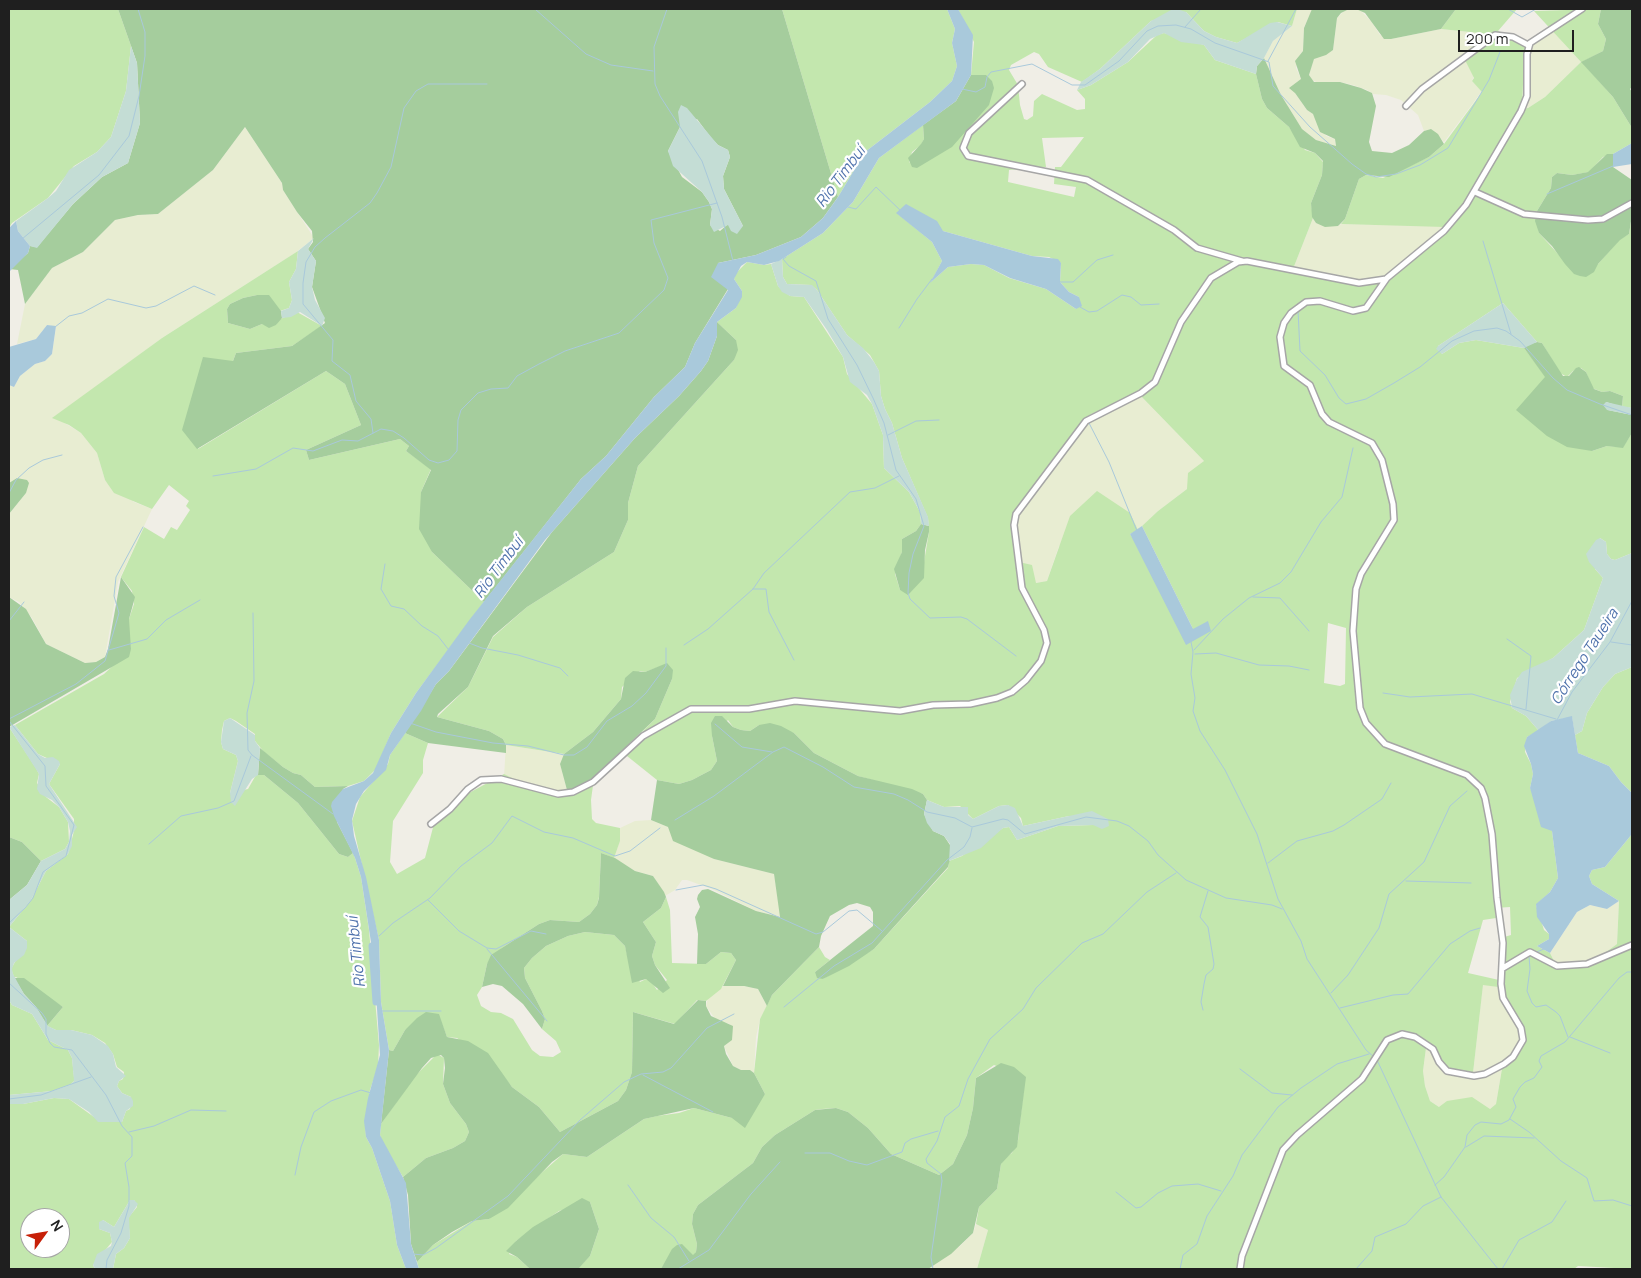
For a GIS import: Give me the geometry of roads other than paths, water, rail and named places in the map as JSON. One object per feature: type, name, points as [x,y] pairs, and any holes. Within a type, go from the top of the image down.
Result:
[{"type":"street","points":[[1240,1269],[1242,1256],[1283,1150],[1297,1135],[1362,1079],[1387,1040],[1402,1034],[1415,1037],[1433,1049],[1438,1062],[1447,1071],[1460,1075],[1485,1074],[1495,1070],[1513,1057],[1520,1046],[1523,1034],[1503,998],[1503,943],[1492,834],[1485,798],[1481,788],[1467,775],[1385,744],[1366,723],[1358,701],[1353,631],[1356,589],[1361,574],[1394,520],[1393,504],[1382,460],[1372,443],[1325,418],[1310,385],[1287,370],[1282,361],[1280,337],[1284,323],[1298,306],[1306,302],[1320,301],[1353,311],[1360,310],[1370,304],[1387,278],[1444,231],[1475,192],[1525,103],[1528,85],[1528,45],[1537,37],[1582,9]]},
{"type":"street","points":[[1406,106],[1422,89],[1495,35],[1513,37],[1528,45]]},
{"type":"street","points":[[1022,84],[968,133],[963,148],[968,156],[1087,180],[1174,230],[1197,248],[1279,269],[1312,272],[1359,283],[1387,278]]},
{"type":"street","points":[[1475,192],[1524,214],[1588,220],[1603,218],[1632,203]]},
{"type":"street","points":[[431,824],[450,809],[468,789],[481,780],[501,779],[558,794],[573,792],[592,782],[643,736],[691,709],[749,709],[795,701],[900,711],[933,705],[970,704],[997,698],[1012,692],[1026,680],[1041,662],[1047,643],[1044,630],[1022,588],[1014,525],[1016,514],[1086,421],[1142,393],[1155,382],[1181,322],[1207,283],[1217,273],[1243,261]]},
{"type":"street","points":[[1503,968],[1530,952],[1556,966],[1587,964],[1632,945]]},
{"type":"waterway","points":[[22,239],[99,175],[129,136],[139,96],[145,56],[145,32],[138,9]]},
{"type":"waterway","points":[[535,9],[586,54],[611,65],[653,71]]},
{"type":"waterway","points":[[667,9],[654,47],[655,84],[660,96],[702,161],[722,217],[733,261]]},
{"type":"waterway","points":[[1185,27],[1201,9]]},
{"type":"waterway","points":[[1268,61],[1296,9]]},
{"type":"waterway","points":[[1508,9],[1522,17],[1536,9]]},
{"type":"waterway","points":[[962,89],[976,92],[985,87],[987,77],[991,72],[1032,64],[1072,85],[1085,85],[1119,61],[1147,31],[1158,26],[1176,25],[1191,29],[1215,43],[1269,62],[1273,86],[1310,127],[1352,164],[1366,174],[1376,177],[1396,174],[1420,165],[1448,148],[1489,80],[1500,52]]},
{"type":"waterway","points":[[373,433],[371,419],[356,401],[350,375],[332,361],[333,340],[303,304],[306,262],[315,247],[370,203],[377,193],[391,167],[404,108],[416,91],[428,84],[487,84]]},
{"type":"waterway","points":[[1547,194],[1613,166]]},
{"type":"waterway","points":[[848,207],[856,209],[876,187],[901,211]]},
{"type":"waterway","points":[[213,476],[256,469],[293,448],[313,451],[342,440],[358,441],[381,429],[393,431],[404,438],[429,460],[438,463],[449,460],[457,451],[458,420],[461,410],[478,393],[491,389],[508,388],[517,376],[565,351],[619,333],[664,290],[668,278],[654,243],[651,220],[717,203]]},
{"type":"waterway","points":[[1483,241],[1511,334]]},
{"type":"waterway","points":[[1060,282],[1073,282],[1097,260],[1113,255]]},
{"type":"waterway","points":[[786,257],[783,259],[789,266],[816,281],[828,319],[857,365],[884,423],[896,470],[916,499],[924,526],[913,554],[909,573],[908,593],[910,599],[930,618],[961,617],[967,619],[1016,656]]},
{"type":"waterway","points":[[899,328],[932,279]]},
{"type":"waterway","points":[[55,327],[69,316],[82,313],[108,299],[146,308],[156,306],[194,286],[215,295]]},
{"type":"waterway","points":[[1080,307],[1089,312],[1097,311],[1122,295],[1131,297],[1141,305],[1159,304]]},
{"type":"waterway","points":[[1298,310],[1300,351],[1325,375],[1339,398],[1346,404],[1366,399],[1394,383],[1420,367],[1452,341],[1474,331],[1497,328],[1506,331],[1520,341],[1553,378],[1567,390],[1632,415]]},
{"type":"waterway","points":[[888,435],[916,421],[939,420]]},
{"type":"waterway","points":[[1089,423],[1109,462],[1137,531]]},
{"type":"waterway","points":[[1194,650],[1223,619],[1249,598],[1280,583],[1291,572],[1321,522],[1342,497],[1353,448]]},
{"type":"waterway","points":[[9,493],[16,480],[29,468],[43,460],[62,455]]},
{"type":"waterway","points":[[684,645],[708,629],[753,589],[764,573],[850,492],[875,488],[899,476]]},
{"type":"waterway","points":[[9,719],[76,684],[105,661],[119,613],[114,596],[116,577],[143,527]]},
{"type":"waterway","points":[[385,564],[381,589],[391,606],[404,609],[422,626],[438,636],[448,649]]},
{"type":"waterway","points":[[753,589],[766,589],[769,612],[794,660]]},
{"type":"waterway","points":[[1253,597],[1280,598],[1309,631]]},
{"type":"waterway","points":[[109,650],[147,639],[166,620],[200,600]]},
{"type":"waterway","name":"Córrego Taueira","points":[[1557,720],[1572,692],[1610,642],[1632,601]]},
{"type":"waterway","points":[[9,621],[24,602]]},
{"type":"waterway","points":[[253,613],[254,681],[247,713],[248,750],[252,755],[333,814]]},
{"type":"waterway","points":[[1507,639],[1531,656],[1526,709]]},
{"type":"waterway","points":[[1191,642],[1193,652],[1191,674],[1195,698],[1193,711],[1200,731],[1225,770],[1257,834],[1278,899],[1301,941],[1307,959],[1366,1050],[1374,1057]]},
{"type":"waterway","points":[[1611,642],[1632,645]]},
{"type":"waterway","points":[[469,643],[560,668],[568,676]]},
{"type":"waterway","points":[[410,723],[436,732],[493,743],[528,746],[564,755],[574,755],[587,747],[607,721],[632,706],[646,693],[666,666],[666,648]]},
{"type":"waterway","points":[[1195,654],[1216,653],[1259,665],[1289,666],[1309,670]]},
{"type":"waterway","points":[[1383,693],[1410,697],[1472,694],[1556,719]]},
{"type":"waterway","points":[[9,721],[45,766],[46,786],[74,825],[66,856],[43,872],[33,898],[9,923]]},
{"type":"waterway","points":[[715,724],[742,747],[772,752]]},
{"type":"waterway","points":[[675,820],[714,796],[773,752],[784,747],[823,767],[854,787],[894,794],[927,812],[955,818],[972,827],[1003,819],[1008,820],[1025,834],[1086,817],[1117,821],[1129,826],[1148,841],[1158,855],[1186,880],[1226,898],[1272,905],[1282,909]]},
{"type":"waterway","points":[[149,844],[181,816],[218,808],[234,801],[251,756]]},
{"type":"waterway","points":[[1268,863],[1297,841],[1333,831],[1344,825],[1382,799],[1391,783]]},
{"type":"waterway","points":[[1331,993],[1348,975],[1379,928],[1389,894],[1424,862],[1450,806],[1467,791]]},
{"type":"waterway","points":[[379,936],[393,923],[430,898],[461,866],[492,843],[512,816],[544,832],[573,838],[615,856],[630,851],[660,828]]},
{"type":"waterway","points":[[784,1007],[834,966],[872,943],[947,860],[964,847],[970,837],[972,828]]},
{"type":"waterway","points":[[933,1269],[931,1257],[942,1181],[941,1174],[927,1163],[926,1159],[937,1141],[945,1117],[959,1106],[968,1079],[990,1039],[1023,1009],[1036,988],[1082,943],[1103,934],[1147,892],[1176,873]]},
{"type":"waterway","points":[[1406,881],[1471,883]]},
{"type":"waterway","points":[[676,890],[703,885],[716,889],[816,934],[823,932],[849,911],[857,910],[882,931]]},
{"type":"waterway","points":[[1203,1010],[1201,1002],[1206,975],[1213,969],[1214,964],[1208,927],[1200,917],[1208,891]]},
{"type":"waterway","points":[[428,900],[459,931],[487,948],[496,949],[531,931],[546,934]]},
{"type":"waterway","points":[[1340,1008],[1393,995],[1408,994],[1450,944],[1470,931],[1480,928]]},
{"type":"waterway","name":"Rio Timbuí","points":[[372,946],[376,1002]]},
{"type":"waterway","points":[[487,949],[547,1021]]},
{"type":"waterway","name":"Córrego Taueira","points":[[1534,953],[1544,949]]},
{"type":"waterway","name":"Córrego Taueira","points":[[1529,956],[1530,969],[1527,991],[1532,1003],[1536,1007],[1546,1005],[1556,1012],[1560,1016],[1568,1037]]},
{"type":"waterway","name":"Córrego Taueira","points":[[1435,1185],[1444,1177],[1465,1147],[1467,1135],[1475,1125],[1481,1122],[1501,1124],[1509,1120],[1516,1107],[1513,1099],[1520,1087],[1525,1082],[1534,1078],[1542,1067],[1539,1061],[1541,1056],[1565,1042],[1619,978],[1627,972],[1632,972]]},
{"type":"waterway","points":[[9,983],[42,1013],[46,1019],[46,1034],[50,1043],[54,1047],[72,1050],[106,1095],[122,1126],[132,1137],[132,1156],[125,1163],[129,1187],[129,1206],[121,1233],[107,1260],[106,1269]]},
{"type":"waterway","points":[[382,1011],[441,1011]]},
{"type":"waterway","points":[[413,1254],[423,1255],[436,1248],[508,1196],[580,1120],[624,1082],[641,1074],[663,1072],[671,1068],[707,1028],[734,1014]]},
{"type":"waterway","points":[[1570,1037],[1610,1053]]},
{"type":"waterway","points":[[1180,1269],[1183,1255],[1197,1244],[1207,1216],[1233,1176],[1242,1155],[1278,1107],[1301,1088],[1337,1064],[1369,1054]]},
{"type":"waterway","points":[[1377,1060],[1441,1197],[1498,1269]]},
{"type":"waterway","points":[[1240,1069],[1272,1093],[1292,1095]]},
{"type":"waterway","points":[[643,1075],[713,1112]]},
{"type":"waterway","points":[[9,1099],[41,1095],[91,1077]]},
{"type":"waterway","points":[[295,1175],[301,1147],[314,1112],[331,1101],[361,1090],[371,1093]]},
{"type":"waterway","points":[[129,1132],[154,1126],[191,1110],[226,1111]]},
{"type":"waterway","points":[[1510,1119],[1529,1132],[1561,1161],[1587,1178],[1594,1201],[1613,1200],[1632,1206]]},
{"type":"waterway","points":[[805,1153],[830,1153],[849,1161],[867,1165],[902,1152],[905,1143],[911,1139],[938,1131]]},
{"type":"waterway","points":[[1466,1147],[1484,1136],[1534,1138]]},
{"type":"waterway","points":[[678,1269],[709,1250],[751,1194],[780,1162]]},
{"type":"waterway","points":[[1116,1192],[1136,1208],[1141,1207],[1158,1193],[1172,1186],[1198,1184],[1221,1191]]},
{"type":"waterway","points":[[628,1185],[651,1218],[674,1237],[689,1261]]},
{"type":"waterway","points":[[1356,1269],[1372,1251],[1375,1237],[1406,1224],[1423,1206],[1441,1197]]},
{"type":"waterway","points":[[1502,1269],[1519,1240],[1552,1222],[1566,1201]]}]
